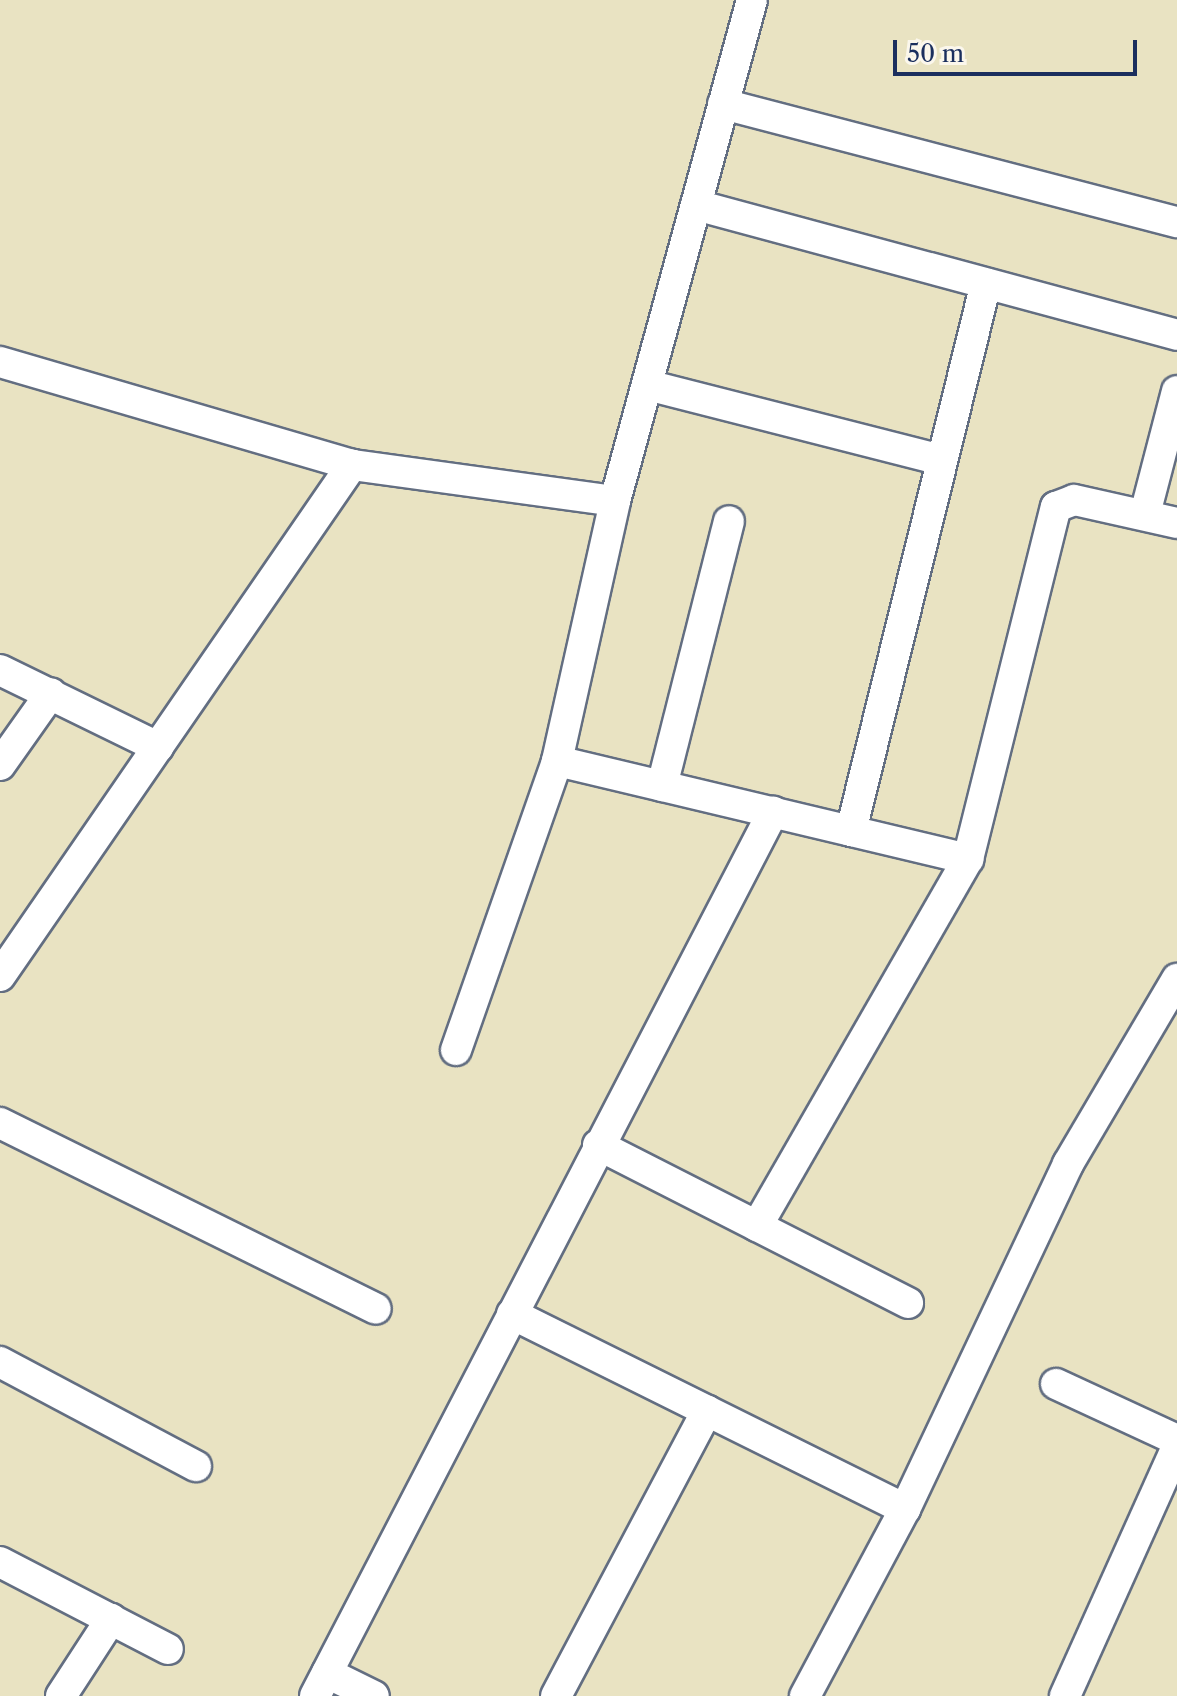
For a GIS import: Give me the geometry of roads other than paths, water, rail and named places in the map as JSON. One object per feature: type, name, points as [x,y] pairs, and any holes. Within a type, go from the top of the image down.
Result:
[{"type":"street","points":[[456,1050],[557,761],[615,501],[752,0]]},
{"type":"street","points":[[723,104],[1177,222]]},
{"type":"street","points":[[696,205],[1177,335]]},
{"type":"street","points":[[851,831],[986,283]]},
{"type":"street","points":[[0,362],[352,465],[615,501]]},
{"type":"street","points":[[647,385],[942,460]]},
{"type":"street","points":[[1145,514],[1177,391]]},
{"type":"street","points":[[0,976],[352,465]]},
{"type":"street","points":[[757,1226],[968,859],[1056,507],[1074,500],[1177,523]]},
{"type":"street","points":[[662,786],[729,521]]},
{"type":"street","points":[[0,670],[158,747]]},
{"type":"street","points":[[0,765],[51,693]]},
{"type":"street","points":[[557,761],[968,859]]},
{"type":"street","points":[[374,1696],[321,1684],[773,812]]},
{"type":"street","points":[[805,1696],[905,1509],[1068,1164],[1177,979]]},
{"type":"street","points":[[0,1123],[376,1309]]},
{"type":"street","points":[[598,1145],[908,1303]]},
{"type":"street","points":[[512,1314],[905,1509]]},
{"type":"street","points":[[0,1362],[196,1466]]},
{"type":"street","points":[[1056,1384],[1174,1435],[1065,1696]]},
{"type":"street","points":[[556,1696],[707,1411]]},
{"type":"street","points":[[0,1562],[168,1649]]},
{"type":"street","points":[[61,1696],[111,1619]]}]
